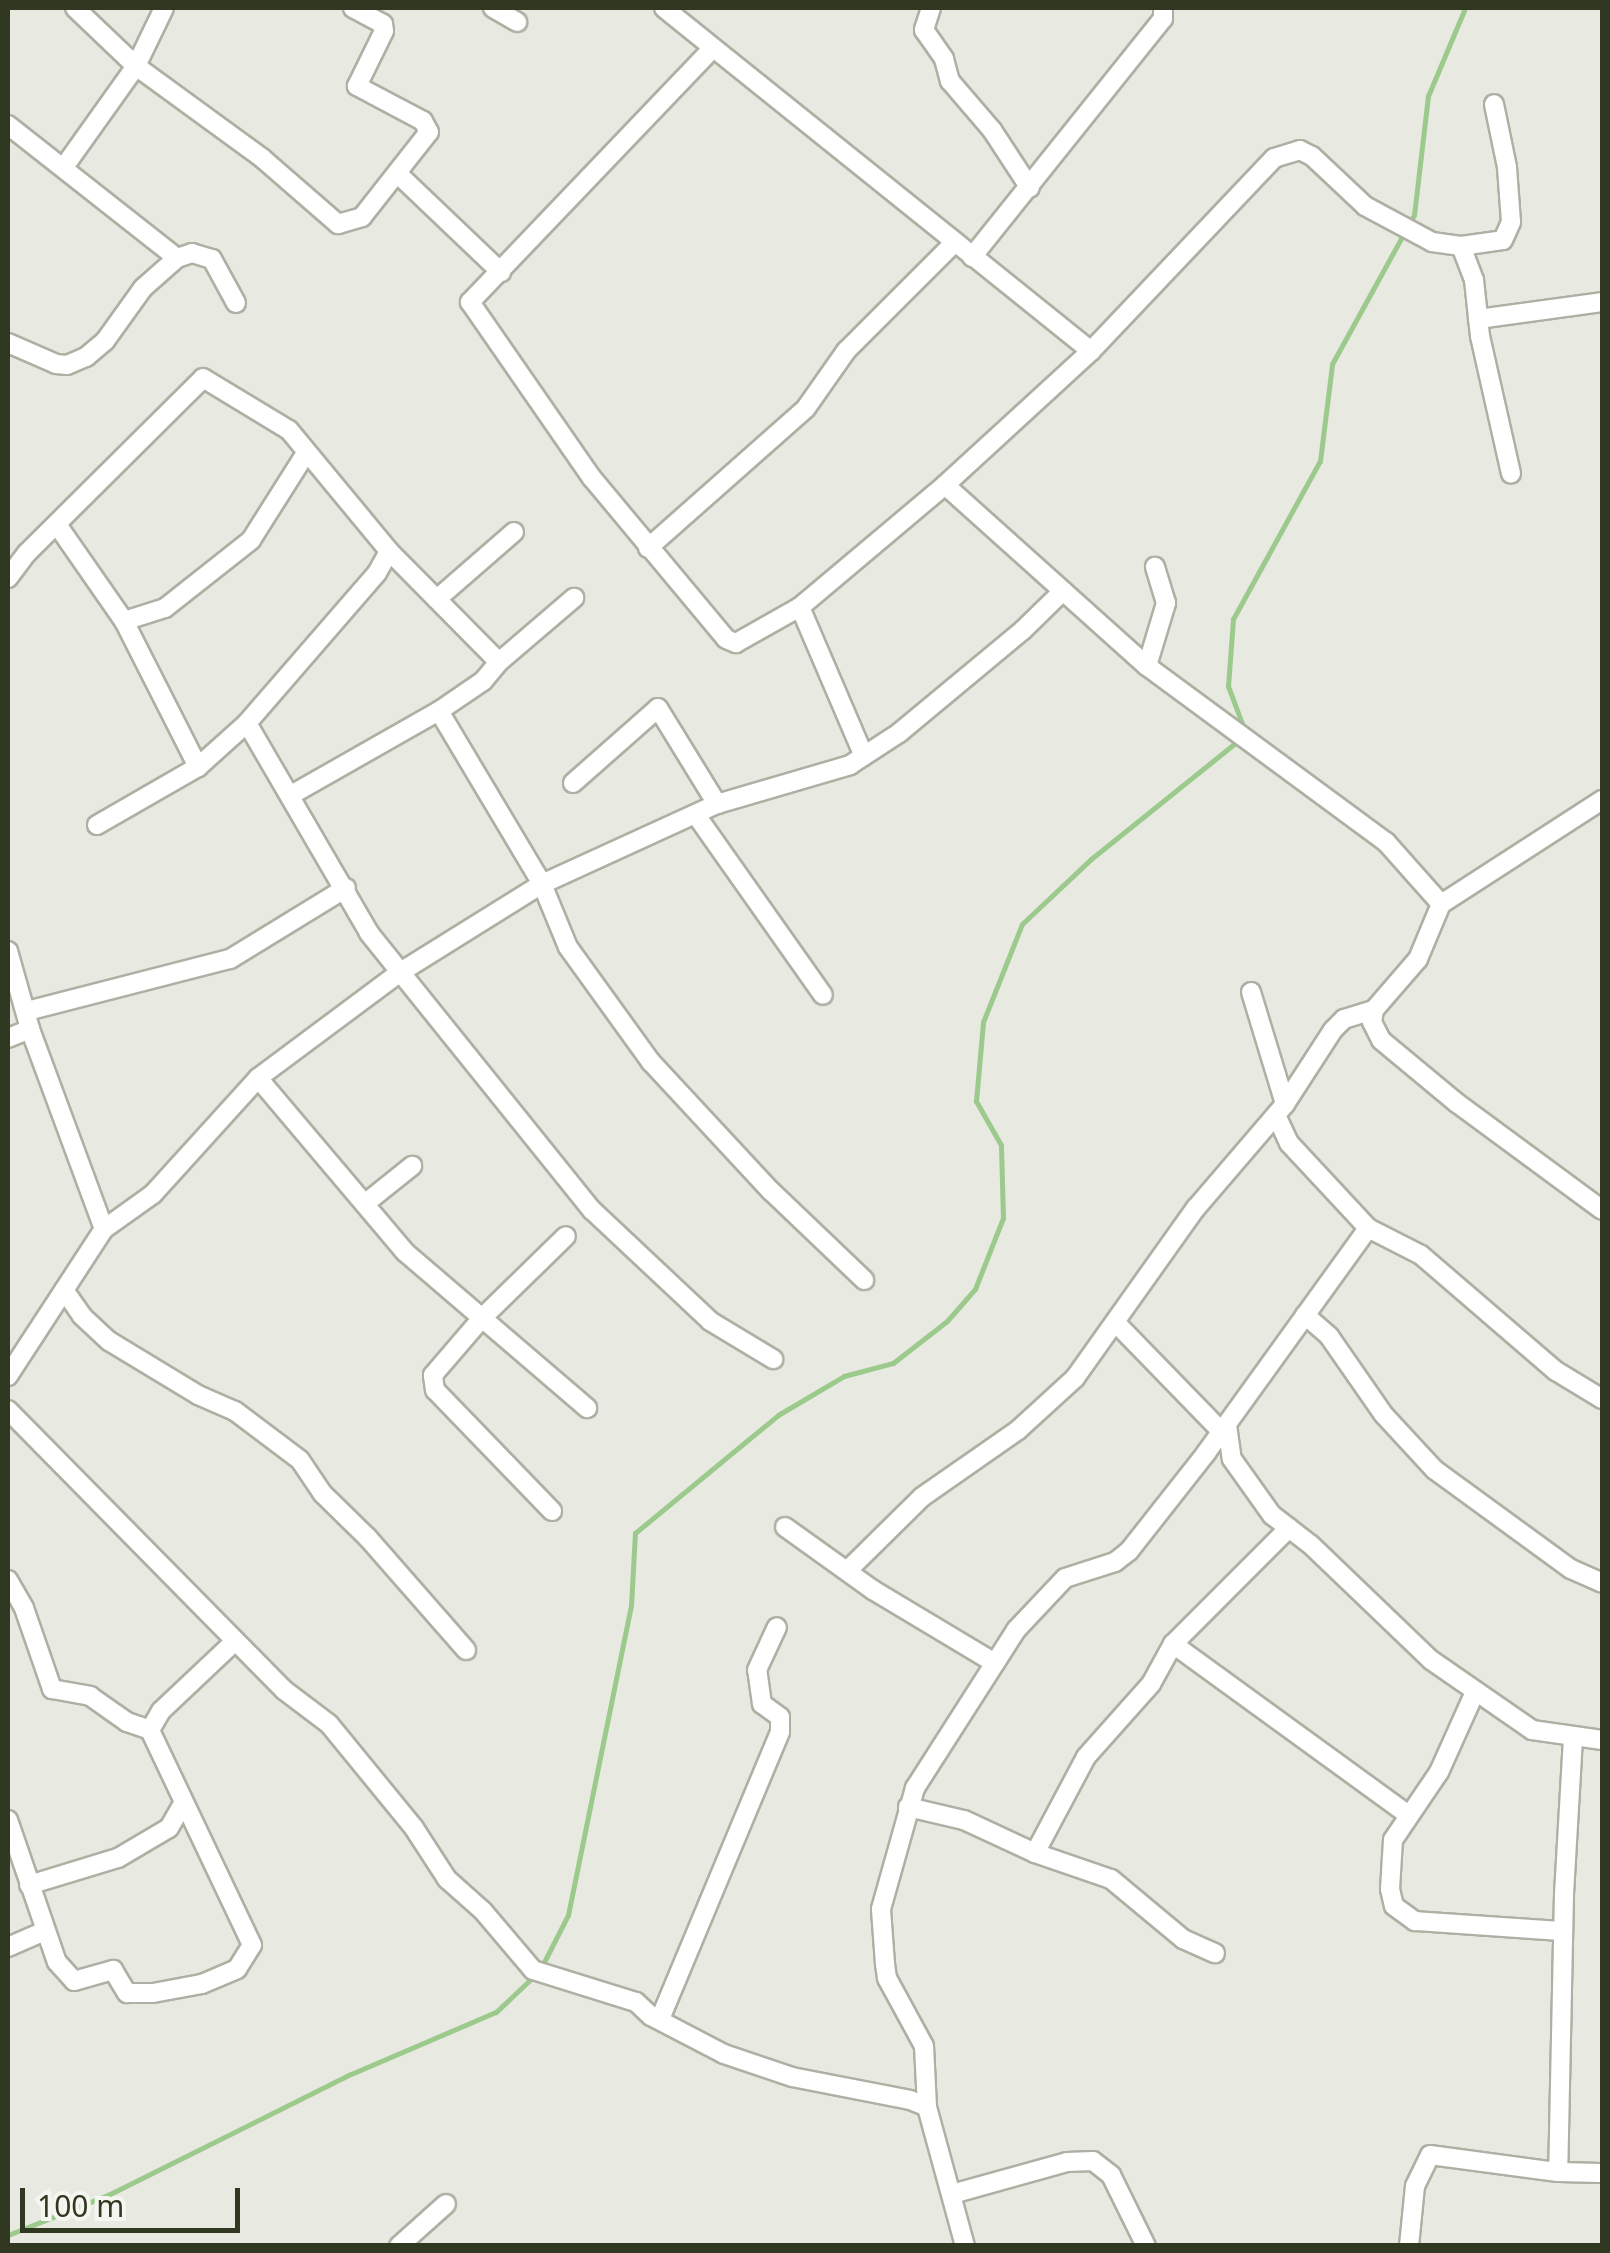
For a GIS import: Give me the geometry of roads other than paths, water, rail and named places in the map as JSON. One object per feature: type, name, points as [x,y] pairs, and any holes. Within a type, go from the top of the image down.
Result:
[{"type":"street","points":[[75,8],[136,66],[262,158],[338,224],[362,217],[399,176],[429,132],[422,121],[357,86],[384,30],[381,14],[353,8]]},
{"type":"street","points":[[64,167],[136,66],[164,8]]},
{"type":"street","points":[[492,8],[517,22]]},
{"type":"street","points":[[664,8],[711,50],[1090,351]]},
{"type":"street","points":[[931,8],[924,30],[944,60],[950,81],[992,130],[1030,188]]},
{"type":"street","points":[[972,257],[1163,18],[1163,8]]},
{"type":"street","points":[[711,50],[470,302],[592,478],[726,639],[746,640],[800,607],[945,485],[1090,351],[1274,158],[1288,152],[1312,156],[1365,206],[1442,246],[1503,240],[1511,222],[1507,167],[1494,104]]},
{"type":"street","points":[[8,125],[177,258]]},
{"type":"street","points":[[399,176],[501,272]]},
{"type":"street","points":[[648,548],[806,408],[846,351],[954,243]]},
{"type":"street","points":[[1470,245],[1478,319],[1511,474]]},
{"type":"street","points":[[11,348],[56,364],[67,365],[86,357],[105,341],[143,288],[177,258],[192,253],[212,259],[236,303]]},
{"type":"street","points":[[1478,319],[1602,302]]},
{"type":"street","points":[[8,578],[26,553],[58,526],[203,378],[289,430],[389,552],[499,662]]},
{"type":"street","points":[[124,621],[165,608],[251,540],[306,453]]},
{"type":"street","points":[[945,485],[1147,666],[1386,842],[1441,904]]},
{"type":"street","points":[[58,526],[124,621],[198,766]]},
{"type":"street","points":[[437,599],[514,532]]},
{"type":"street","points":[[97,825],[198,766],[246,722],[377,572],[389,552]]},
{"type":"street","points":[[1147,666],[1166,603],[1155,567]]},
{"type":"street","points":[[8,1376],[104,1228],[153,1194],[258,1078],[399,973],[542,884],[717,804],[828,773],[864,756],[899,733],[1023,630],[1062,591]]},
{"type":"street","points":[[291,795],[439,711],[484,680],[499,662],[574,598]]},
{"type":"street","points":[[800,607],[864,756]]},
{"type":"street","points":[[573,782],[658,708],[717,804]]},
{"type":"street","points":[[439,711],[542,884],[568,947],[651,1062],[771,1192],[864,1280]]},
{"type":"street","points":[[246,722],[370,934],[592,1210],[710,1321],[773,1359]]},
{"type":"street","points":[[848,1570],[922,1497],[1018,1430],[1075,1378],[1196,1208],[1281,1110],[1333,1030],[1344,1019],[1374,1010],[1418,959],[1441,904],[1602,800]]},
{"type":"street","points":[[696,814],[822,994]]},
{"type":"street","points":[[8,1038],[29,1020],[243,954],[346,888]]},
{"type":"street","points":[[8,951],[104,1228]]},
{"type":"street","points":[[1252,992],[1289,1143],[1368,1228],[1421,1255],[1556,1371],[1602,1399]]},
{"type":"street","points":[[1374,1010],[1374,1032],[1380,1040],[1457,1104],[1602,1210]]},
{"type":"street","points":[[258,1078],[367,1202],[405,1252],[587,1408]]},
{"type":"street","points":[[367,1202],[412,1166]]},
{"type":"street","points":[[965,2246],[926,2107],[924,2046],[887,1978],[881,1908],[915,1788],[995,1663],[1054,1586],[1115,1562],[1129,1551],[1224,1428],[1368,1228]]},
{"type":"street","points":[[552,1511],[435,1390],[433,1376],[482,1318],[566,1236]]},
{"type":"street","points":[[64,1290],[82,1316],[109,1340],[198,1394],[235,1411],[300,1460],[322,1493],[368,1538],[466,1650]]},
{"type":"street","points":[[1305,1315],[1329,1336],[1384,1415],[1435,1470],[1571,1569],[1602,1583]]},
{"type":"street","points":[[1116,1324],[1224,1428],[1232,1459],[1272,1515],[1431,1660],[1532,1730],[1602,1740]]},
{"type":"street","points":[[8,1336],[24,1350]]},
{"type":"street","points":[[8,1410],[284,1690],[329,1724],[414,1828],[437,1867],[494,1923],[522,1960],[550,1977],[636,2002],[724,2054],[792,2076],[910,2100],[926,2107]]},
{"type":"street","points":[[1206,1452],[1232,1459]]},
{"type":"street","points":[[785,1527],[872,1590],[995,1663]]},
{"type":"street","points":[[1035,1853],[1086,1757],[1145,1693],[1173,1644],[1289,1528]]},
{"type":"street","points":[[8,1580],[24,1608],[52,1689],[90,1696],[127,1722],[150,1730],[252,1945],[238,1969],[202,1984],[127,1994],[113,1970],[74,1981],[56,1962],[8,1820]]},
{"type":"street","points":[[660,2019],[780,1732],[780,1717],[762,1704],[757,1670],[778,1626]]},
{"type":"street","points":[[150,1730],[161,1711],[236,1641]]},
{"type":"street","points":[[1173,1644],[1408,1816]]},
{"type":"street","points":[[1474,1692],[1439,1772],[1394,1840],[1390,1889],[1403,1916],[1415,1921],[1563,1932]]},
{"type":"street","points":[[1558,2172],[1563,1932],[1573,1738]]},
{"type":"street","points":[[29,1885],[118,1858],[168,1828],[183,1804]]},
{"type":"street","points":[[908,1807],[964,1820],[1035,1853],[1111,1879],[1183,1938],[1215,1954]]},
{"type":"street","points":[[8,1946],[45,1931]]},
{"type":"street","points":[[1409,2246],[1415,2186],[1430,2156],[1558,2172],[1602,2173]]},
{"type":"street","points":[[952,2194],[1067,2162],[1093,2161],[1111,2174],[1146,2246]]},
{"type":"street","points":[[399,2246],[446,2204]]},
{"type":"waterway","points":[[1244,729],[1228,686],[1233,619],[1320,461],[1332,364],[1414,215],[1428,96],[1465,8]]},
{"type":"waterway","points":[[541,1968],[568,1915],[631,1606],[635,1533],[778,1415],[844,1376],[893,1363],[947,1321],[975,1289],[1003,1218],[1001,1145],[976,1101],[983,1022],[1022,924],[1091,859],[1238,741]]},
{"type":"waterway","points":[[8,2235],[108,2195],[351,2074],[496,2012],[534,1976]]}]
